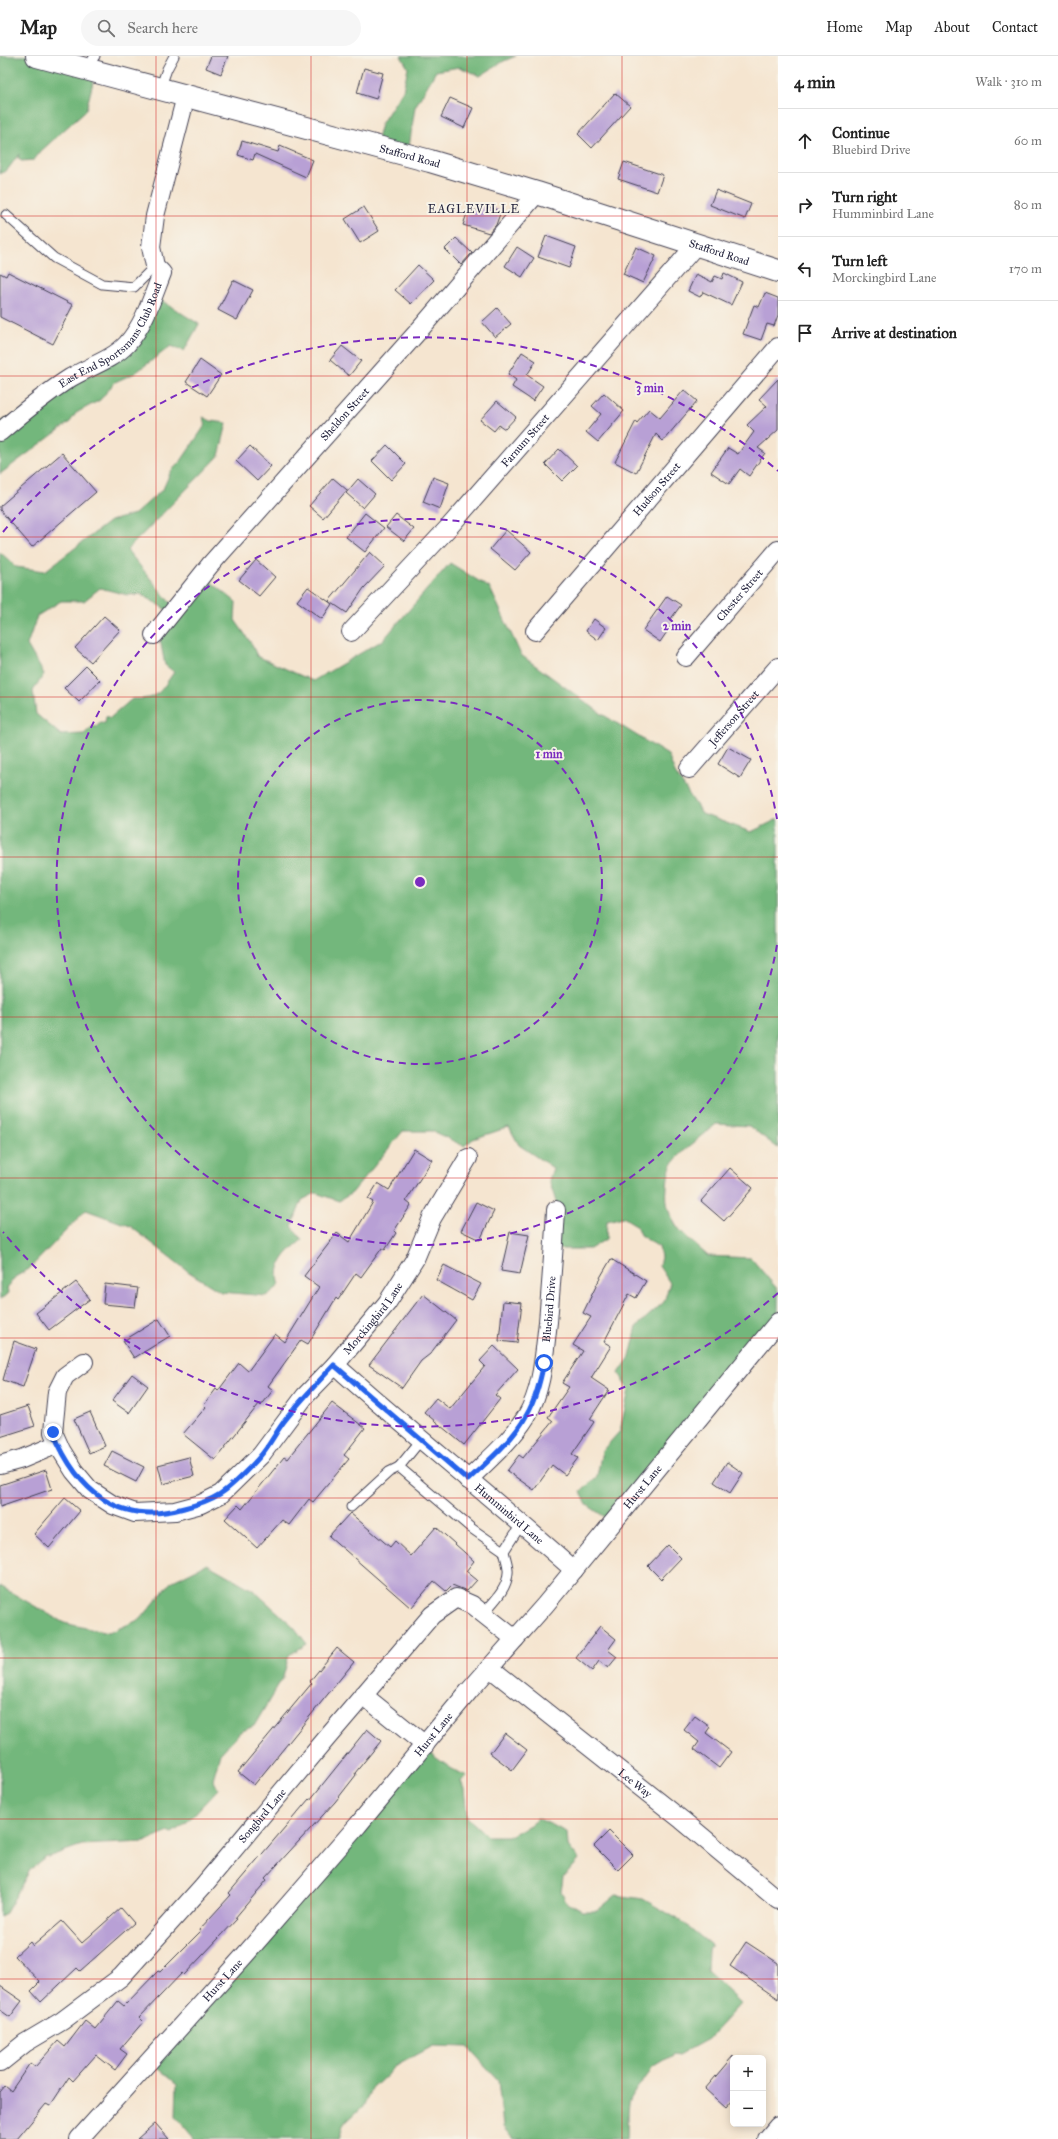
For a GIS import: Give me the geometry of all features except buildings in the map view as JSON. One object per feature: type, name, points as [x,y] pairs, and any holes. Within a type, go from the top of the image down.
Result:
[{"type":"main road","name":"Stafford Road","points":[[37,56],[90,63],[160,89],[430,161],[537,193],[778,270]]},
{"type":"street","name":"East End Sportsmans Club Road","points":[[0,432],[41,398],[71,378],[103,361],[127,344],[141,323],[162,273],[156,266],[151,247],[155,216],[186,96]]},
{"type":"street","name":"Sheldon Street","points":[[154,636],[210,565],[422,327],[537,193]]},
{"type":"street","name":"Farnum Street","points":[[351,632],[449,527],[696,245]]},
{"type":"street","name":"Hudson Street","points":[[535,631],[778,347]]},
{"type":"street","name":"Chester Street","points":[[686,657],[778,550]]},
{"type":"street","name":"Jefferson Street","points":[[689,769],[778,667]]},
{"type":"street","name":"Morckingbird Lane","points":[[84,1362],[65,1376],[56,1392],[53,1432],[58,1444],[74,1471],[90,1490],[113,1505],[135,1513],[155,1513],[188,1507],[201,1504],[221,1494],[261,1455],[305,1396],[334,1365],[387,1303],[415,1259],[432,1218],[468,1158]]},
{"type":"street","name":"Bluebird Drive","points":[[468,1480],[499,1450],[526,1417],[538,1390],[544,1363],[556,1210]]},
{"type":"street","name":"Hurst Lane","points":[[79,2139],[244,1956],[358,1825],[424,1745],[574,1570],[778,1323]]},
{"type":"street","name":"Humminbird Lane","points":[[334,1365],[468,1480],[522,1524],[574,1570]]},
{"type":"street","points":[[0,1465],[22,1459],[58,1444]]},
{"type":"street","name":"Songbird Lane","points":[[4,2053],[25,2043],[62,2021],[120,1977],[204,1886],[363,1695],[432,1615],[456,1598],[472,1605],[515,1639]]},
{"type":"street","name":"Lee Way","points":[[490,1668],[682,1820],[778,1900]]},
{"type":"street","points":[[363,1695],[424,1745]]},
{"type":"street","points":[[767,2139],[778,2126]]},
{"type":"lane","points":[[160,89],[167,69],[174,56]]},
{"type":"lane","points":[[6,215],[54,258],[102,284],[134,287],[156,266]]},
{"type":"lane","points":[[351,1506],[389,1472],[399,1467],[421,1440]]},
{"type":"lane","points":[[399,1467],[471,1528],[504,1551]]},
{"type":"lane","points":[[483,1614],[499,1597],[504,1586],[508,1573],[504,1551],[522,1524]]},
{"type":"green space","points":[[0,56],[29,56],[95,74],[86,110],[41,151],[34,160],[21,161],[18,158],[19,154],[8,169],[0,174]]},
{"type":"green space","points":[[401,56],[516,56],[504,61],[480,76],[459,67],[436,71],[415,107],[408,154],[376,143],[381,124],[403,90],[408,68]]},
{"type":"green space","points":[[159,299],[199,324],[184,351],[171,346],[135,373],[115,382],[100,400],[76,413],[70,422],[0,474],[0,422],[92,375]]},
{"type":"green space","points":[[203,417],[211,421],[227,423],[219,456],[127,550],[172,605],[205,577],[236,602],[235,620],[251,643],[257,656],[313,681],[383,640],[450,563],[490,588],[521,655],[602,714],[668,755],[675,773],[702,814],[751,832],[778,819],[778,1148],[749,1126],[716,1124],[685,1150],[670,1168],[668,1175],[667,1199],[668,1210],[677,1227],[708,1256],[751,1258],[778,1290],[778,1328],[614,1523],[587,1505],[581,1492],[597,1476],[602,1451],[620,1431],[629,1390],[619,1373],[630,1357],[637,1326],[664,1302],[670,1283],[659,1266],[661,1257],[659,1247],[640,1235],[636,1225],[623,1217],[607,1221],[606,1239],[590,1249],[558,1249],[557,1205],[549,1180],[553,1168],[519,1145],[509,1127],[473,1139],[464,1146],[432,1131],[403,1131],[352,1193],[339,1201],[316,1193],[302,1200],[292,1226],[302,1240],[291,1249],[283,1260],[278,1271],[280,1285],[267,1296],[221,1292],[189,1272],[130,1226],[86,1210],[29,1269],[15,1277],[7,1288],[8,1293],[0,1300],[0,552],[16,567],[45,571],[110,521],[135,514],[163,489],[171,471],[181,461],[206,424]],"holes":[[[100,588],[128,595],[141,594],[173,614],[159,634],[165,665],[174,672],[158,693],[148,698],[132,699],[110,718],[106,716],[105,723],[100,723],[96,727],[93,726],[84,734],[61,735],[36,714],[33,691],[44,674],[27,645],[37,616],[61,601],[84,601]]]},
{"type":"green space","points":[[207,1564],[253,1590],[294,1627],[307,1644],[289,1655],[283,1677],[254,1726],[240,1732],[220,1754],[213,1779],[218,1789],[185,1824],[172,1833],[169,1832],[144,1842],[82,1845],[45,1858],[30,1870],[6,1913],[0,1916],[0,1586],[64,1623],[108,1633],[141,1619],[171,1582]]},
{"type":"green space","points":[[424,1749],[452,1769],[467,1776],[461,1781],[464,1789],[467,1817],[487,1836],[510,1836],[535,1822],[537,1818],[567,1832],[568,1846],[579,1860],[563,1878],[561,1892],[566,1902],[582,1911],[597,1911],[616,1895],[643,1899],[683,1922],[712,1946],[708,1951],[707,1971],[741,2003],[708,2039],[679,2055],[674,2054],[652,2067],[650,2072],[632,2094],[628,2104],[627,2139],[513,2139],[503,2127],[498,2080],[468,2047],[433,2046],[396,2066],[372,2089],[365,2104],[343,2125],[339,2139],[194,2139],[176,2116],[177,2084],[152,2063]]},
{"type":"district","name":"EAGLEVILLE","points":[[474,209]]},
{"type":"route","points":[[53,1432],[61,1450],[74,1471],[90,1490],[113,1505],[135,1513],[174,1511],[201,1504],[221,1494],[261,1455],[284,1421],[334,1365],[397,1421],[468,1480],[499,1450],[526,1417],[538,1390],[544,1363]]}]
